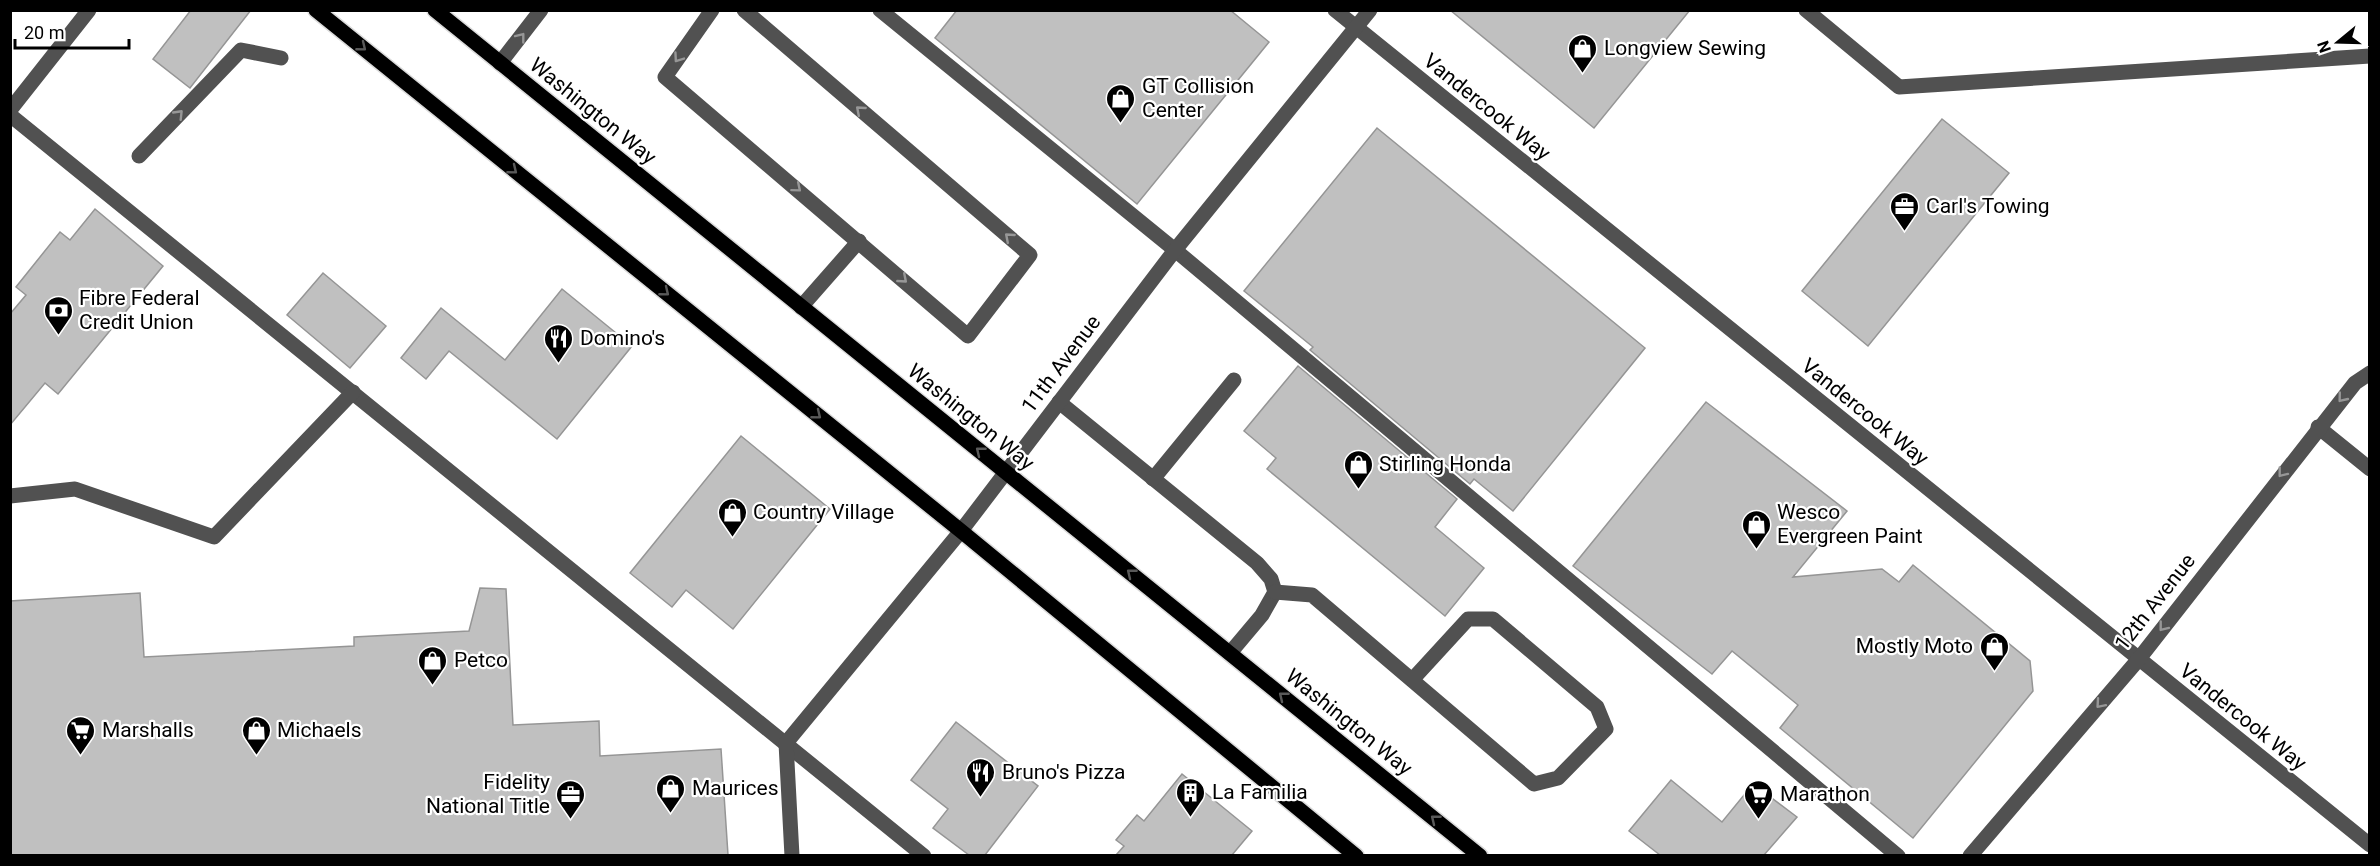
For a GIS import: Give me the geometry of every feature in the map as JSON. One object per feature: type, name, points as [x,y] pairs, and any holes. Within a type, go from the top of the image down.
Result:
[{"type":"main road","points":[[316,10],[961,531],[1356,855]]},
{"type":"main road","name":"Washington Way","points":[[435,10],[1480,855]]},
{"type":"street","points":[[10,110],[89,10]]},
{"type":"street","points":[[500,63],[541,10]]},
{"type":"street","points":[[712,10],[665,77],[968,336],[1030,255],[744,10]]},
{"type":"street","points":[[880,10],[1175,250],[1898,855]]},
{"type":"street","name":"Vandercook Way","points":[[1335,10],[2370,845]]},
{"type":"street","name":"11th Avenue","points":[[786,743],[961,531],[1175,250],[1370,10]]},
{"type":"street","points":[[1806,10],[1899,87],[2370,56]]},
{"type":"street","points":[[139,156],[241,50],[281,58]]},
{"type":"street","points":[[10,116],[924,855]]},
{"type":"street","points":[[801,307],[859,241]]},
{"type":"street","name":"12th Avenue","points":[[1970,855],[2138,660],[2318,427],[2355,383],[2370,373]]},
{"type":"street","points":[[1153,478],[1234,380]]},
{"type":"street","points":[[14,492],[75,489],[214,537],[353,392]]},
{"type":"street","points":[[1059,402],[1257,563],[1271,579],[1275,592],[1262,615],[1230,653]]},
{"type":"street","points":[[2318,427],[2370,469]]},
{"type":"street","points":[[1275,592],[1312,596],[1534,784],[1558,778],[1606,729],[1597,707],[1493,619],[1468,619],[1412,680]]},
{"type":"street","points":[[786,743],[792,855]]},
{"type":"building","points":[[191,10],[251,10],[190,88],[153,59]]},
{"type":"building","name":"GT Collision Center","points":[[957,10],[1230,10],[1269,42],[1137,204],[935,38]]},
{"type":"building","name":"Longview Sewing","points":[[1450,10],[1690,10],[1594,128]]},
{"type":"building","name":"Carl's Towing","points":[[1942,119],[2009,173],[1868,346],[1802,291]]},
{"type":"building","points":[[1377,128],[1645,348],[1513,511],[1474,479],[1470,484],[1310,350],[1313,347],[1244,291]]},
{"type":"building","name":"Fibre Federal Credit Union","points":[[95,209],[163,266],[58,394],[45,383],[10,425],[10,314],[26,295],[16,287],[60,232],[70,240]]},
{"type":"building","points":[[323,273],[386,326],[350,368],[287,315]]},
{"type":"building","name":"Domino's","points":[[562,289],[632,346],[557,439],[449,351],[426,379],[401,358],[441,308],[505,360]]},
{"type":"building","name":"Stirling Honda","points":[[1298,366],[1457,499],[1435,527],[1484,568],[1445,616],[1267,469],[1276,458],[1244,431]]},
{"type":"building","points":[[1706,402],[1847,511],[1793,577],[1882,569],[1899,582],[1913,565],[2030,661],[2033,691],[1913,838],[1780,728],[1798,705],[1732,651],[1712,674],[1573,566]]},
{"type":"building","name":"Country Village","points":[[741,436],[830,509],[733,629],[686,590],[672,607],[630,573]]},
{"type":"building","points":[[480,588],[506,589],[513,725],[599,721],[600,756],[721,749],[728,855],[10,855],[10,601],[140,593],[144,657],[354,646],[354,637],[469,631]]},
{"type":"building","name":"Bruno's Pizza","points":[[956,722],[1038,786],[985,855],[969,855],[933,828],[948,809],[911,780]]},
{"type":"building","name":"La Familia","points":[[1182,774],[1252,831],[1232,855],[1116,855],[1124,846],[1116,840],[1137,815],[1144,821]]},
{"type":"building","name":"Marathon","points":[[1671,780],[1722,822],[1753,784],[1797,817],[1764,855],[1660,855],[1629,831]]},
{"type":"place","name":"Longview Sewing","points":[[1583,74]]},
{"type":"place","name":"GT Collision Center","points":[[1121,124]]},
{"type":"place","name":"Carl's Towing","points":[[1905,232]]},
{"type":"place","name":"Fibre Federal Credit Union","points":[[58,336]]},
{"type":"place","name":"Domino's","points":[[559,364]]},
{"type":"place","name":"Stirling Honda","points":[[1358,490]]},
{"type":"place","name":"Country Village","points":[[732,538]]},
{"type":"place","name":"Wesco Evergreen Paint","points":[[1756,550]]},
{"type":"place","name":"Mostly Moto","points":[[1994,672]]},
{"type":"place","name":"Petco","points":[[433,686]]},
{"type":"place","name":"Marshalls","points":[[81,756]]},
{"type":"place","name":"Michaels","points":[[256,756]]},
{"type":"place","name":"Bruno's Pizza","points":[[981,798]]},
{"type":"place","name":"Maurices","points":[[671,814]]},
{"type":"place","name":"La Familia","points":[[1191,818]]},
{"type":"place","name":"Fidelity National Title","points":[[571,820]]},
{"type":"place","name":"Marathon","points":[[1759,820]]}]
